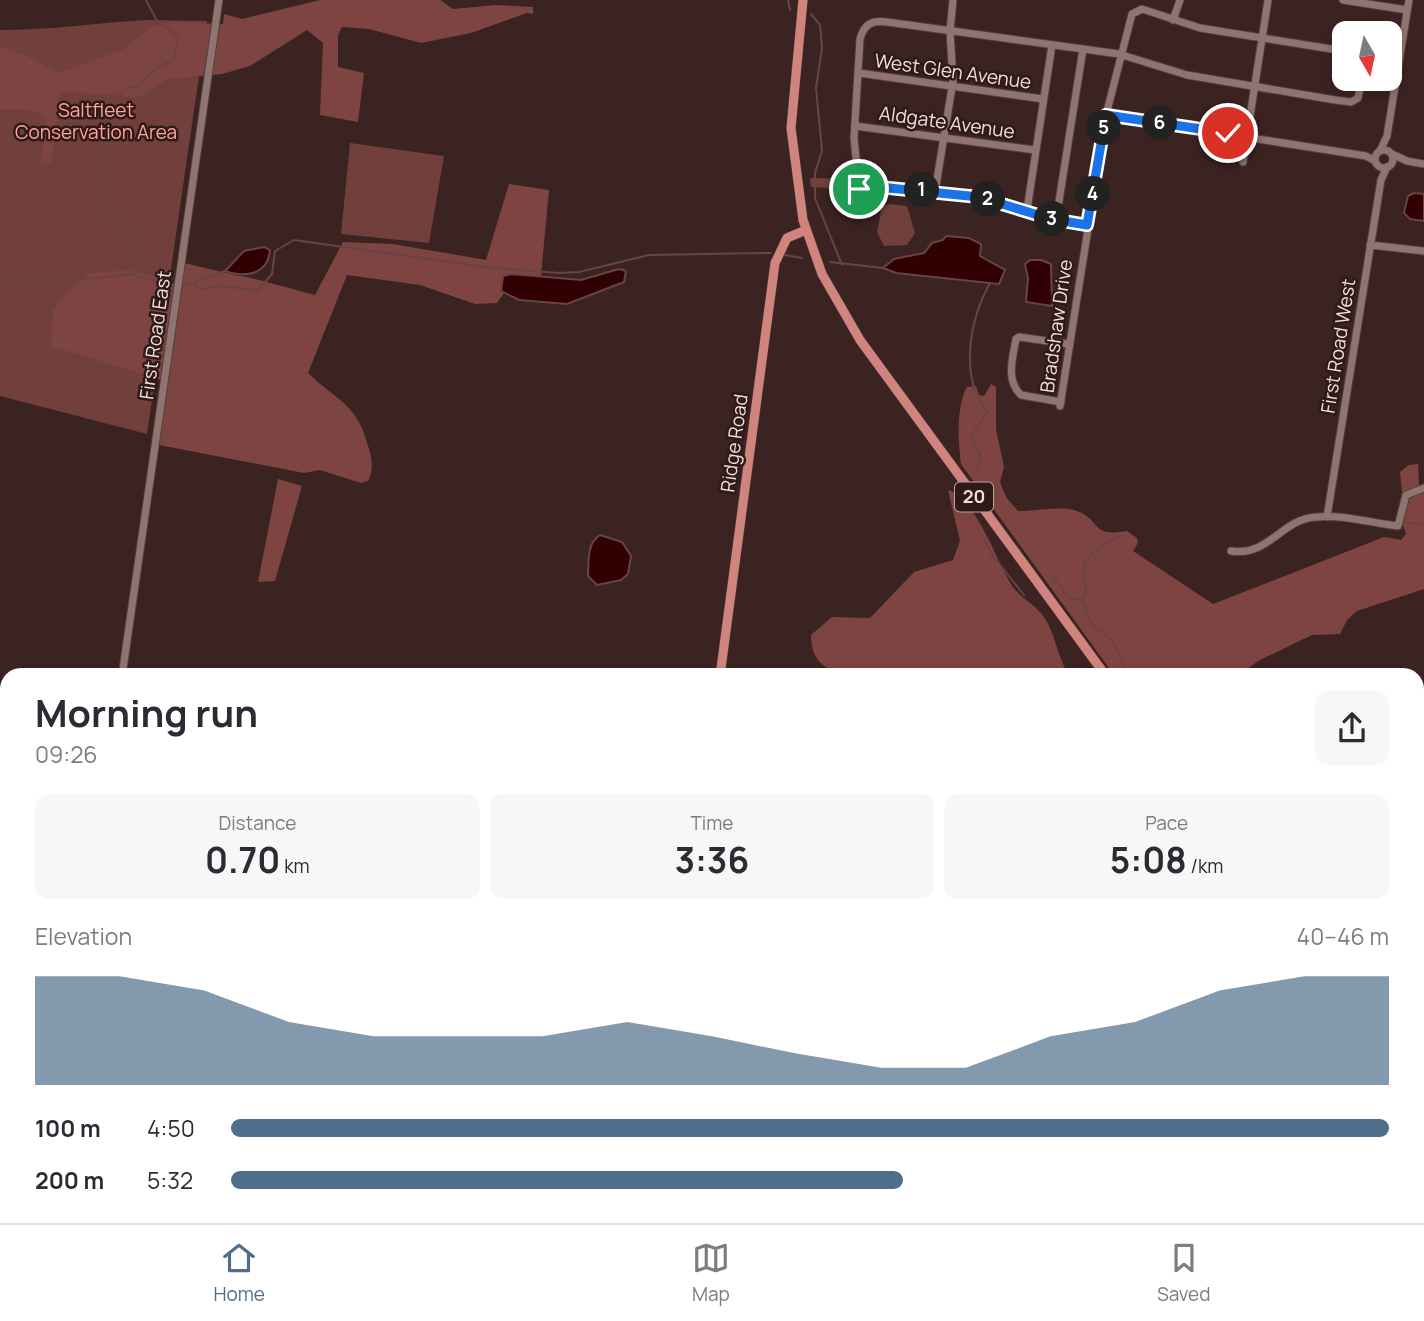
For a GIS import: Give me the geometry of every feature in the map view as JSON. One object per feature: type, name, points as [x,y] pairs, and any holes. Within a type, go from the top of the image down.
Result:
[{"type":"main road","name":"20","points":[[803,0],[791,112],[797,186],[806,230],[827,284],[860,340],[1101,668]]},
{"type":"main road","name":"Ridge Road","points":[[721,668],[775,262],[787,238],[806,230]]},
{"type":"street","name":"First Road East","points":[[122,668],[219,0]]},
{"type":"street","points":[[935,192],[952,86],[950,31],[953,0]]},
{"type":"street","points":[[1173,20],[1180,0]]},
{"type":"street","points":[[1243,162],[1268,0]]},
{"type":"street","points":[[1343,0],[1407,10]]},
{"type":"street","name":"First Road West","points":[[1381,180],[1377,164],[1379,152],[1387,136],[1409,0]]},
{"type":"street","name":"Bradshaw Drive","points":[[1069,344],[1024,336],[1016,339],[1011,371],[1016,390],[1028,398],[1060,404],[1106,115],[1119,54],[1132,14],[1142,9],[1173,20],[1332,49]]},
{"type":"street","points":[[861,207],[855,126],[860,39],[864,27],[870,22],[1119,54],[1187,75],[1351,102],[1358,98],[1359,91]]},
{"type":"street","points":[[1027,209],[1052,45]]},
{"type":"street","points":[[1056,220],[1083,49]]},
{"type":"street","name":"West Glen Avenue","points":[[859,73],[1043,99]]},
{"type":"street","points":[[1106,115],[1366,156],[1377,164],[1389,166],[1406,161]]},
{"type":"street","name":"Aldgate Avenue","points":[[855,126],[1035,150]]},
{"type":"street","name":"First Road West","points":[[1327,517],[1381,180],[1389,166],[1387,136]]},
{"type":"street","points":[[1366,156],[1379,152],[1390,153],[1406,161],[1424,164]]},
{"type":"street","points":[[859,185],[995,200],[1056,220],[1087,225]]},
{"type":"street","points":[[1370,245],[1424,251]]},
{"type":"street","points":[[1231,551],[1247,553],[1296,522],[1315,516],[1398,526],[1406,495],[1424,488]]},
{"type":"green space","name":"Saltfleet Conservation Area","points":[[146,20],[207,21],[147,434],[0,396],[0,30]]},
{"type":"green space","points":[[350,143],[444,156],[429,243],[341,234]]},
{"type":"green space","points":[[810,178],[853,179],[854,190],[811,187]]},
{"type":"green space","points":[[889,204],[907,206],[915,233],[907,245],[884,246],[877,232],[882,207]]},
{"type":"shaded area","points":[[320,0],[440,0],[453,9],[496,5],[533,7],[533,14],[527,13],[471,33],[421,43],[369,29],[342,27],[338,35],[338,67],[364,73],[358,122],[320,115],[323,43],[307,30],[250,66],[222,74],[168,79],[139,97],[61,91],[51,163],[41,163],[47,118],[29,109],[0,109],[0,47],[25,55],[60,73],[124,49],[148,29],[166,22],[223,24],[224,14],[242,19]]},
{"type":"shaded area","points":[[509,184],[549,190],[541,276],[511,274],[501,282],[504,293],[497,303],[475,304],[420,285],[347,275],[308,373],[345,404],[359,421],[372,461],[368,481],[361,483],[320,470],[304,473],[159,445],[165,381],[51,346],[53,311],[64,296],[89,273],[132,270],[173,284],[180,262],[315,295],[343,242],[393,244],[486,260]]},
{"type":"shaded area","points":[[1414,193],[1424,194],[1424,221],[1410,219],[1404,213],[1408,196]]},
{"type":"shaded area","points":[[946,236],[969,238],[981,244],[980,256],[1005,270],[999,284],[896,273],[883,268],[894,259],[924,253],[932,243],[943,240]]},
{"type":"shaded area","points":[[264,247],[270,250],[265,265],[260,269],[248,274],[225,271],[244,251]]},
{"type":"shaded area","points":[[1030,260],[1051,264],[1052,306],[1026,302],[1028,278],[1025,264]]},
{"type":"shaded area","points":[[619,269],[626,271],[624,282],[567,304],[519,300],[501,291],[503,276],[511,274],[581,280]]},
{"type":"shaded area","points":[[991,384],[996,387],[996,429],[1004,467],[1000,482],[1006,497],[1018,511],[1074,510],[1083,513],[1101,530],[1127,531],[1137,538],[1138,543],[1133,551],[1213,604],[1384,537],[1401,540],[1406,534],[1398,511],[1402,492],[1400,472],[1409,465],[1418,464],[1419,485],[1424,486],[1424,589],[1357,611],[1347,620],[1340,634],[1312,635],[1248,668],[1109,668],[961,464],[959,424],[963,395],[967,387],[976,386],[979,395],[984,396]]},
{"type":"shaded area","points":[[278,479],[302,486],[275,581],[258,582]]},
{"type":"shaded area","points":[[948,490],[968,505],[1013,587],[1044,617],[1065,668],[828,668],[819,661],[813,650],[811,635],[832,617],[870,618],[914,572],[953,560],[960,541]]},
{"type":"shaded area","points":[[600,535],[622,542],[631,556],[628,574],[621,580],[597,585],[588,576],[589,559],[592,543]]},
{"type":"waterway","points":[[131,274],[136,232],[117,227],[110,217],[111,112],[124,88],[136,87],[154,70],[174,59],[178,38],[156,19],[146,0]]},
{"type":"waterway","points":[[788,0],[790,10]]},
{"type":"waterway","points":[[811,14],[820,25],[822,48],[816,88],[822,151],[815,173],[815,198],[842,265]]},
{"type":"waterway","points":[[195,284],[201,289],[217,286],[258,290],[272,274],[275,251],[294,240],[492,268],[559,273],[579,272],[649,255],[771,253]]},
{"type":"waterway","points":[[785,255],[802,258]]},
{"type":"waterway","points":[[830,262],[883,268]]},
{"type":"waterway","points":[[183,286],[225,271]]},
{"type":"waterway","points":[[0,276],[70,281],[131,274],[171,285]]},
{"type":"waterway","points":[[977,468],[981,457],[971,436],[988,412],[973,383],[970,348],[977,314],[990,283]]},
{"type":"waterway","points":[[1409,523],[1424,524]]},
{"type":"waterway","points":[[1082,600],[1086,590],[1083,572],[1089,557],[1099,548],[1123,536]]},
{"type":"waterway","points":[[985,540],[992,555],[1024,595]]},
{"type":"waterway","points":[[1054,579],[1071,598],[1082,600],[1093,626],[1112,640],[1125,668]]},
{"type":"route","points":[[859,189],[859,185],[884,186],[979,197],[1020,207],[1051,219],[1087,225],[1106,115],[1228,133]]}]
